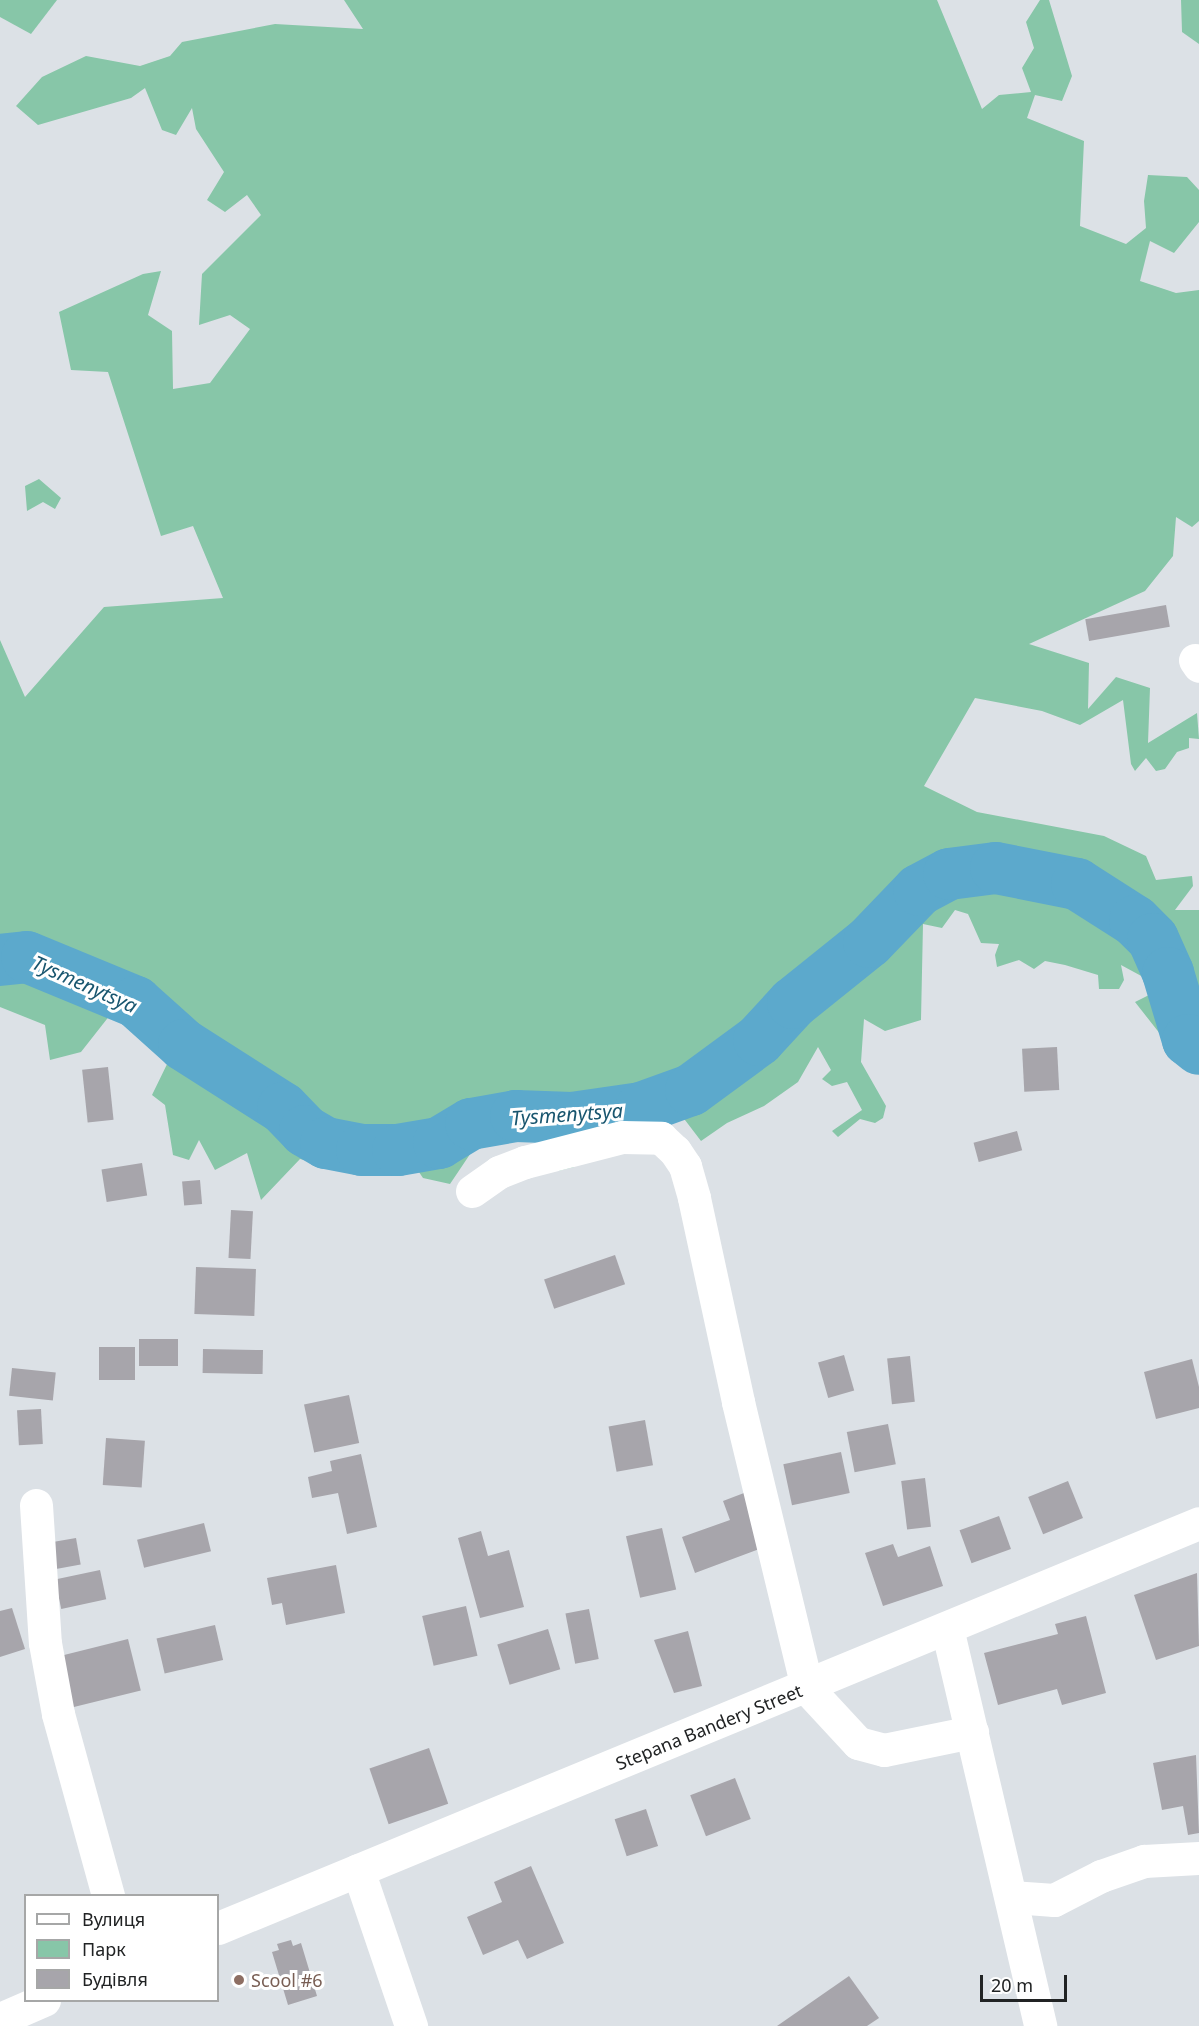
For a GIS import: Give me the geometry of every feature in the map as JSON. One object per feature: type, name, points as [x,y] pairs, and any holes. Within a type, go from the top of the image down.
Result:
[{"type":"main road","points":[[472,1191],[499,1172],[525,1162],[622,1137],[661,1138],[675,1151],[685,1166],[694,1198],[738,1402],[807,1688],[858,1743],[884,1750],[972,1732]]},
{"type":"main road","points":[[36,1505],[45,1643],[56,1702],[107,1894]]},
{"type":"main road","name":"Stepana Bandery Street","points":[[219,1928],[807,1688],[1199,1523]]},
{"type":"main road","points":[[947,1628],[1012,1897],[1040,2026]]},
{"type":"main road","points":[[1012,1897],[1054,1900],[1101,1876],[1144,1861],[1199,1858]]},
{"type":"main road","points":[[358,1870],[411,2026]]},
{"type":"main road","points":[[0,2019],[42,2002]]},
{"type":"green space","points":[[0,0],[57,0],[31,34],[0,17]]},
{"type":"green space","points":[[344,0],[937,0],[982,109],[999,95],[1031,92],[1022,68],[1034,48],[1026,22],[1040,0],[1049,0],[1072,76],[1062,101],[1035,95],[1027,118],[1084,141],[1080,226],[1126,244],[1146,228],[1144,201],[1148,175],[1187,177],[1199,190],[1199,222],[1174,253],[1150,241],[1140,281],[1176,293],[1199,290],[1199,521],[1192,527],[1176,517],[1173,556],[1145,591],[1029,644],[1089,663],[1088,709],[1116,677],[1150,688],[1148,743],[1197,713],[1199,739],[1189,738],[1189,748],[1177,752],[1165,769],[1156,771],[1146,758],[1135,771],[1131,764],[1123,700],[1080,725],[1042,711],[975,698],[924,786],[977,812],[1104,836],[1146,856],[1156,880],[1192,876],[1193,886],[1175,910],[1199,910],[1199,1057],[1179,1058],[1135,1002],[1155,992],[1145,978],[1121,965],[1124,980],[1119,989],[1099,989],[1098,975],[1065,965],[1045,961],[1034,969],[1019,960],[997,967],[995,955],[999,944],[981,943],[968,914],[955,910],[942,928],[923,924],[921,1020],[885,1031],[864,1019],[861,1062],[886,1106],[883,1118],[875,1123],[860,1119],[838,1137],[832,1131],[862,1110],[847,1082],[832,1086],[822,1079],[831,1070],[818,1047],[798,1082],[764,1106],[727,1123],[701,1141],[656,1082],[603,1100],[574,1138],[574,1167],[558,1171],[551,1168],[534,1135],[501,1108],[450,1184],[423,1178],[394,1135],[369,1176],[300,1159],[261,1200],[247,1153],[215,1170],[199,1140],[189,1160],[173,1155],[165,1105],[152,1095],[171,1056],[114,1010],[81,1052],[50,1060],[45,1025],[0,1007],[0,640],[25,697],[104,607],[223,598],[193,526],[161,536],[108,372],[71,370],[59,312],[143,274],[161,271],[148,315],[172,331],[173,389],[210,383],[250,329],[230,315],[199,325],[202,274],[261,215],[247,195],[225,212],[207,200],[224,172],[196,129],[192,108],[176,135],[162,130],[145,88],[131,98],[38,125],[16,106],[42,77],[86,56],[140,66],[170,56],[182,42],[275,24],[363,29]]},
{"type":"green space","points":[[1181,0],[1199,0],[1199,44],[1182,32]]},
{"type":"green space","points":[[39,479],[61,498],[55,509],[43,502],[27,511],[25,486]]},
{"type":"building","points":[[1166,605],[1170,627],[1089,641],[1085,619]]},
{"type":"building","points":[[1057,1047],[1059,1090],[1024,1092],[1022,1049]]},
{"type":"building","points":[[108,1067],[114,1120],[88,1122],[82,1070]]},
{"type":"building","points":[[1017,1131],[1022,1150],[979,1162],[974,1143]]},
{"type":"building","points":[[142,1163],[147,1196],[107,1202],[102,1169]]},
{"type":"building","points":[[200,1180],[202,1204],[184,1205],[182,1182]]},
{"type":"building","points":[[231,1210],[253,1211],[250,1259],[228,1258]]},
{"type":"building","points":[[615,1255],[625,1284],[554,1309],[544,1279]]},
{"type":"building","points":[[196,1267],[256,1269],[254,1316],[194,1314]]},
{"type":"building","points":[[139,1339],[178,1339],[178,1366],[139,1366]]},
{"type":"building","points":[[99,1347],[135,1347],[135,1380],[99,1380]]},
{"type":"building","points":[[203,1349],[263,1350],[263,1374],[203,1373]]},
{"type":"building","points":[[844,1355],[854,1391],[828,1398],[818,1362]]},
{"type":"building","points":[[910,1356],[915,1402],[892,1404],[887,1358]]},
{"type":"building","points":[[1192,1359],[1199,1387],[1199,1408],[1156,1419],[1144,1372]]},
{"type":"building","points":[[12,1368],[56,1373],[53,1400],[9,1396]]},
{"type":"building","points":[[349,1395],[359,1443],[314,1452],[304,1405]]},
{"type":"building","points":[[41,1409],[43,1444],[19,1445],[17,1410]]},
{"type":"building","points":[[645,1420],[653,1465],[617,1472],[609,1426]]},
{"type":"building","points":[[888,1424],[896,1464],[855,1472],[847,1432]]},
{"type":"building","points":[[106,1438],[145,1441],[142,1488],[103,1485]]},
{"type":"building","points":[[841,1452],[850,1493],[792,1505],[783,1464]]},
{"type":"building","points":[[361,1454],[377,1527],[347,1534],[338,1493],[312,1498],[308,1477],[332,1471],[330,1461]]},
{"type":"building","points":[[925,1478],[931,1527],[907,1530],[901,1481]]},
{"type":"building","points":[[1068,1481],[1083,1518],[1043,1534],[1028,1497]]},
{"type":"building","points":[[744,1493],[765,1547],[695,1573],[682,1537],[730,1520],[723,1501]]},
{"type":"building","points":[[999,1516],[1011,1549],[972,1563],[960,1530]]},
{"type":"building","points":[[204,1523],[211,1551],[144,1568],[137,1540]]},
{"type":"building","points":[[662,1528],[676,1589],[640,1598],[626,1536]]},
{"type":"building","points":[[481,1531],[488,1556],[509,1550],[524,1607],[480,1618],[458,1538]]},
{"type":"building","points":[[76,1538],[81,1565],[56,1569],[51,1542]]},
{"type":"building","points":[[893,1544],[898,1557],[930,1546],[943,1586],[883,1606],[865,1553]]},
{"type":"building","points":[[336,1565],[345,1613],[286,1625],[282,1603],[272,1605],[267,1578]]},
{"type":"building","points":[[100,1570],[106,1599],[61,1609],[55,1580]]},
{"type":"building","points":[[1197,1573],[1199,1646],[1156,1660],[1134,1595]]},
{"type":"building","points":[[466,1606],[477,1656],[434,1666],[422,1616]]},
{"type":"building","points":[[12,1608],[25,1649],[0,1657],[0,1611]]},
{"type":"building","points":[[589,1609],[599,1659],[575,1664],[565,1614]]},
{"type":"building","points":[[1086,1616],[1106,1693],[1062,1705],[1057,1689],[998,1705],[984,1653],[1058,1634],[1055,1624]]},
{"type":"building","points":[[215,1625],[223,1660],[165,1674],[157,1638]]},
{"type":"building","points":[[548,1629],[560,1669],[510,1685],[497,1644]]},
{"type":"building","points":[[688,1631],[702,1686],[674,1693],[654,1640]]},
{"type":"building","points":[[128,1639],[141,1690],[73,1707],[60,1656]]},
{"type":"building","points":[[429,1748],[448,1804],[389,1824],[369,1769]]},
{"type":"building","points":[[1196,1755],[1199,1833],[1188,1835],[1183,1806],[1162,1810],[1153,1763]]},
{"type":"building","points":[[735,1778],[751,1819],[706,1836],[690,1795]]},
{"type":"building","points":[[646,1809],[658,1846],[627,1856],[615,1819]]},
{"type":"building","points":[[531,1866],[564,1943],[527,1959],[518,1940],[483,1955],[467,1917],[502,1902],[494,1882]]},
{"type":"building","points":[[291,1940],[293,1946],[301,1943],[317,1996],[288,2005],[272,1952],[279,1950],[277,1944]]},
{"type":"building","points":[[849,1976],[879,2018],[867,2026],[777,2026]]},
{"type":"waterway","name":"Tysmenytsya","points":[[0,960],[27,957],[136,1002],[184,1045],[283,1108],[305,1131],[326,1143],[362,1150],[398,1150],[439,1143],[471,1124],[516,1116],[572,1118],[641,1108],[691,1090],[759,1040],[793,1003],[869,942],[919,890],[949,874],[996,868],[1077,884],[1135,921],[1153,939],[1168,973],[1188,1040],[1199,1049]]},
{"type":"place","name":"Scool #6","points":[[239,1980]]}]
